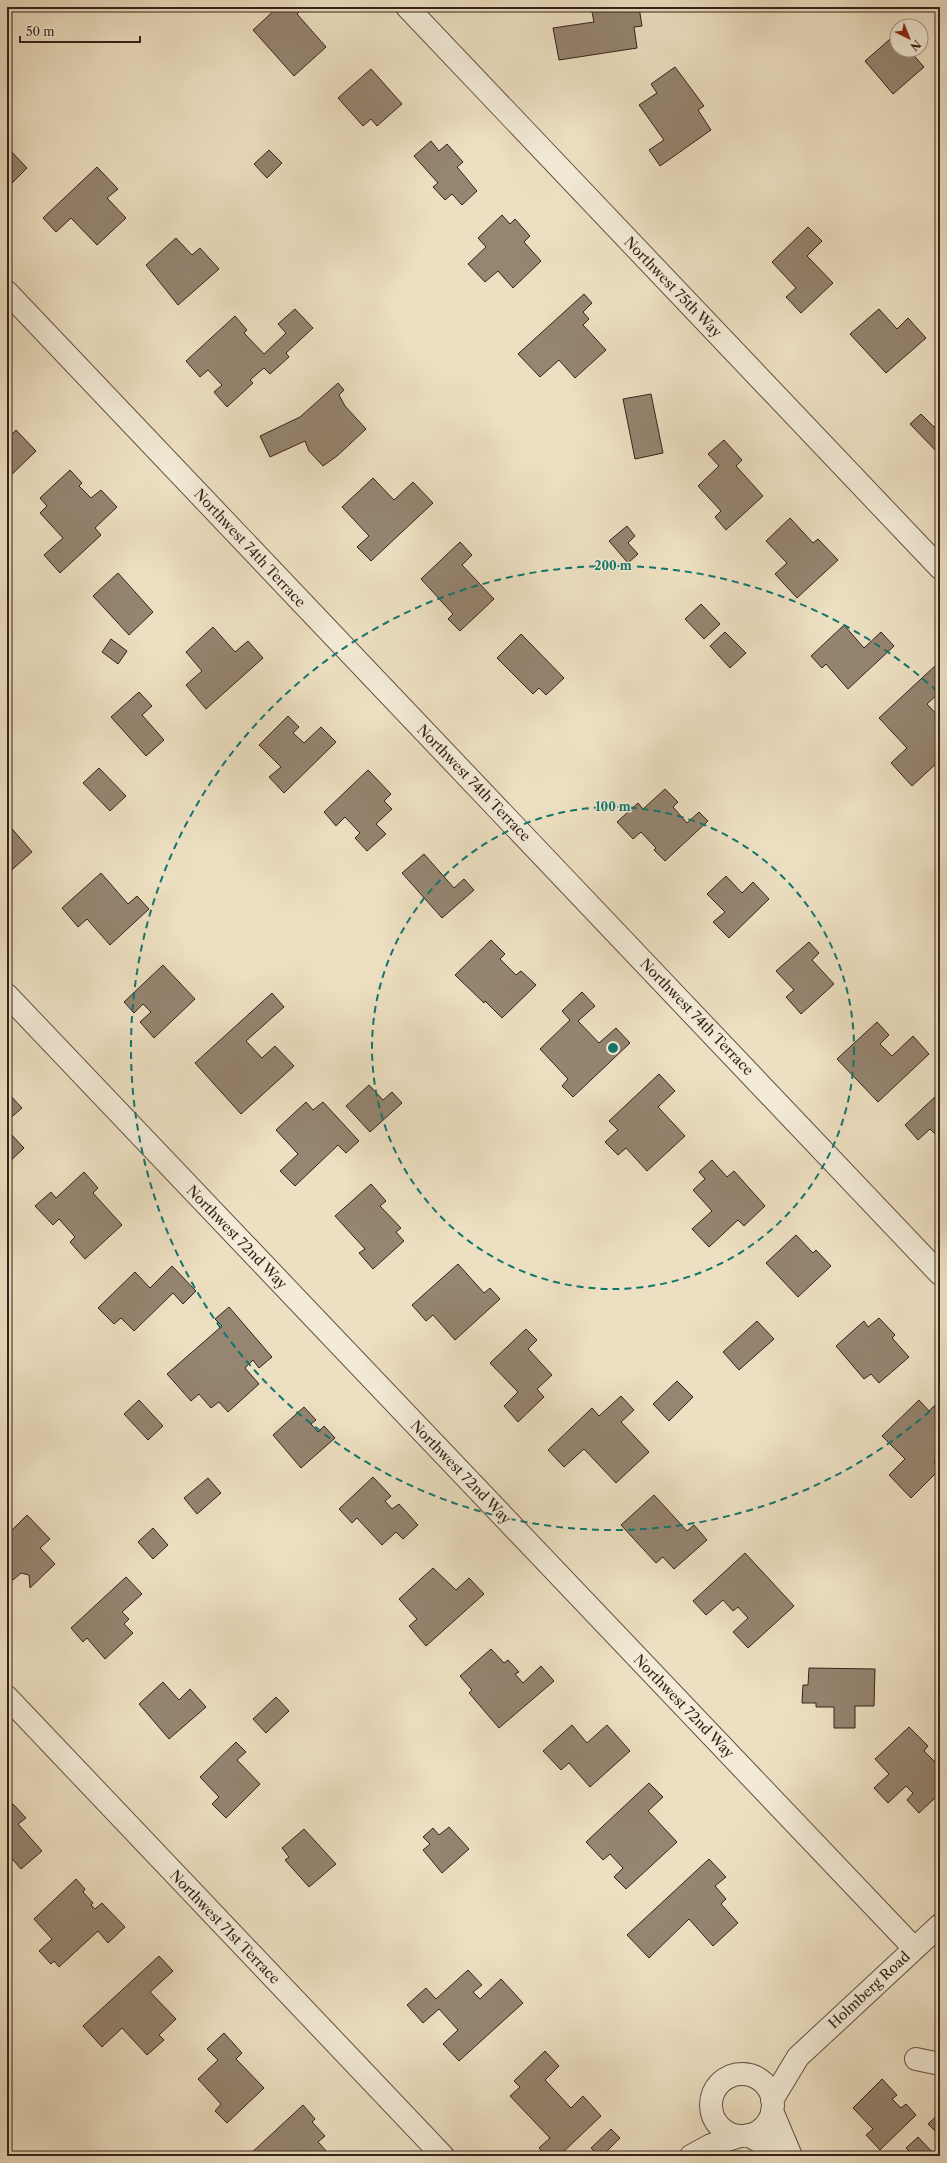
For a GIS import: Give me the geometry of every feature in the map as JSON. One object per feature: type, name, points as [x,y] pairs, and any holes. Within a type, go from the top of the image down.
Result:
[{"type":"street","name":"Northwest 75th Way","points":[[406,7],[940,568]]},
{"type":"street","name":"Northwest 74th Terrace","points":[[7,292],[940,1274]]},
{"type":"street","name":"Northwest 72nd Way","points":[[7,995],[914,1948]]},
{"type":"street","name":"Northwest 71st Terrace","points":[[7,1697],[443,2156]]},
{"type":"street","name":"Holmberg Road","points":[[772,2105],[798,2057],[940,1925]]},
{"type":"street","name":"Holmberg Road","points":[[751,2076],[798,2057]]},
{"type":"street","points":[[916,2059],[940,2064]]},
{"type":"street","points":[[785,2156],[744,2136],[723,2130],[712,2115],[711,2105],[712,2096],[724,2080],[742,2074],[751,2076],[765,2085],[791,2156]]},
{"type":"street","points":[[691,2156],[711,2145],[744,2136],[764,2126],[772,2105]]},
{"type":"street","points":[[682,2156],[702,2132],[712,2115]]},
{"type":"building","points":[[278,7],[304,7],[297,14],[326,47],[294,76],[253,30]]},
{"type":"building","points":[[591,7],[639,7],[642,26],[634,27],[637,48],[559,60],[553,28],[594,22]]},
{"type":"building","points":[[889,40],[889,58],[916,58],[924,67],[893,94],[865,61]]},
{"type":"building","points":[[675,67],[704,106],[698,110],[711,130],[660,166],[649,150],[664,140],[639,105],[657,93],[651,84]]},
{"type":"building","points":[[371,69],[402,104],[377,126],[371,119],[363,126],[338,98]]},
{"type":"building","points":[[431,141],[439,151],[447,144],[463,162],[457,167],[477,191],[462,205],[452,194],[445,200],[433,187],[438,183],[414,156]]},
{"type":"building","points":[[7,147],[27,168],[7,188]]},
{"type":"building","points":[[269,150],[282,163],[267,178],[254,164]]},
{"type":"building","points":[[97,167],[118,189],[107,198],[126,218],[97,245],[71,218],[56,232],[43,218]]},
{"type":"building","points":[[502,215],[510,224],[515,219],[530,236],[524,242],[541,261],[513,288],[498,271],[485,282],[468,264],[486,247],[478,238]]},
{"type":"building","points":[[808,227],[822,241],[807,256],[833,283],[801,313],[786,297],[796,288],[772,262]]},
{"type":"building","points":[[176,238],[192,255],[200,248],[219,269],[178,305],[146,265]]},
{"type":"building","points":[[584,294],[592,303],[583,312],[589,319],[583,325],[606,350],[575,378],[559,360],[540,377],[518,354]]},
{"type":"building","points":[[295,309],[313,328],[286,353],[289,357],[270,374],[264,368],[250,380],[253,383],[227,407],[214,392],[222,385],[208,370],[200,377],[186,361],[235,316],[247,330],[244,333],[264,354],[286,333],[278,324]]},
{"type":"building","points":[[879,309],[897,329],[908,318],[926,338],[886,373],[850,334]]},
{"type":"building","points":[[338,383],[344,390],[339,395],[345,406],[366,429],[337,456],[323,466],[309,451],[305,441],[270,457],[260,436],[300,417]]},
{"type":"building","points":[[651,394],[663,453],[635,459],[623,399]]},
{"type":"building","points":[[921,414],[934,427],[940,422],[940,455],[910,424]]},
{"type":"building","points":[[16,430],[36,451],[7,479],[7,437],[8,438]]},
{"type":"building","points":[[724,440],[742,460],[736,466],[763,496],[726,530],[715,517],[721,511],[698,486],[719,466],[708,454]]},
{"type":"building","points":[[70,470],[82,483],[79,486],[91,498],[101,490],[117,507],[95,528],[101,535],[60,573],[44,555],[63,538],[40,513],[47,506],[40,498]]},
{"type":"building","points":[[373,478],[394,500],[413,482],[433,503],[371,561],[357,547],[369,536],[342,507]]},
{"type":"building","points":[[790,518],[813,543],[818,539],[838,560],[797,598],[775,574],[787,563],[766,541]]},
{"type":"building","points":[[627,526],[635,536],[628,543],[638,554],[628,563],[609,541]]},
{"type":"building","points":[[460,542],[472,555],[462,565],[494,599],[460,631],[448,619],[453,614],[421,579]]},
{"type":"building","points":[[118,573],[153,612],[129,635],[93,596]]},
{"type":"building","points":[[701,604],[720,624],[704,639],[685,619]]},
{"type":"building","points":[[844,625],[864,648],[881,632],[894,646],[848,689],[826,664],[822,668],[811,656]]},
{"type":"building","points":[[213,627],[235,652],[248,641],[263,658],[206,709],[186,685],[202,671],[186,652]]},
{"type":"building","points":[[725,632],[746,653],[730,668],[710,646]]},
{"type":"building","points":[[521,634],[564,678],[546,695],[539,688],[533,694],[497,658]]},
{"type":"building","points":[[111,639],[127,651],[118,664],[102,652]]},
{"type":"building","points":[[936,665],[940,669],[940,692],[927,704],[940,718],[940,760],[912,786],[891,763],[907,748],[879,718]]},
{"type":"building","points":[[139,692],[152,706],[142,715],[164,740],[146,756],[111,717]]},
{"type":"building","points":[[288,716],[299,727],[293,733],[304,743],[321,727],[336,742],[284,793],[269,777],[281,767],[259,745]]},
{"type":"building","points":[[99,768],[126,796],[110,811],[83,783]]},
{"type":"building","points":[[368,770],[391,794],[384,801],[392,809],[376,824],[386,834],[367,851],[355,838],[360,833],[345,817],[336,826],[324,812]]},
{"type":"building","points":[[665,789],[678,802],[673,807],[687,823],[699,812],[708,821],[665,861],[654,850],[656,848],[641,832],[633,839],[617,822],[638,803],[643,809]]},
{"type":"building","points":[[7,823],[32,852],[7,874]]},
{"type":"building","points":[[424,854],[454,888],[464,879],[474,890],[442,918],[402,873]]},
{"type":"building","points":[[101,873],[128,904],[137,896],[149,909],[110,945],[87,919],[78,927],[62,908]]},
{"type":"building","points":[[726,876],[742,893],[753,882],[769,899],[729,938],[713,922],[725,912],[707,894]]},
{"type":"building","points":[[491,940],[505,954],[500,959],[516,975],[521,971],[536,985],[502,1018],[455,975]]},
{"type":"building","points":[[809,942],[819,953],[812,960],[834,984],[801,1014],[786,997],[794,990],[776,971]]},
{"type":"building","points":[[163,965],[195,999],[154,1038],[140,1022],[151,1012],[143,1004],[134,1013],[124,1002]]},
{"type":"building","points":[[582,992],[595,1006],[578,1021],[599,1043],[616,1028],[630,1043],[573,1097],[562,1086],[568,1079],[540,1049],[570,1020],[562,1011]]},
{"type":"building","points":[[272,993],[284,1007],[246,1041],[262,1058],[275,1046],[294,1066],[241,1114],[195,1063]]},
{"type":"building","points":[[877,1022],[889,1035],[880,1044],[892,1056],[913,1036],[929,1054],[878,1102],[837,1059]]},
{"type":"building","points":[[659,1074],[675,1091],[658,1107],[685,1136],[647,1171],[626,1148],[618,1155],[605,1142],[618,1130],[609,1121]]},
{"type":"building","points":[[369,1085],[383,1100],[392,1092],[402,1103],[370,1132],[346,1106]]},
{"type":"building","points":[[7,1092],[22,1108],[7,1121]]},
{"type":"building","points":[[938,1094],[940,1096],[940,1139],[930,1129],[918,1140],[905,1125]]},
{"type":"building","points":[[306,1102],[313,1110],[323,1102],[359,1141],[346,1153],[338,1145],[295,1186],[280,1171],[298,1154],[276,1130]]},
{"type":"building","points":[[7,1130],[24,1148],[7,1164]]},
{"type":"building","points":[[712,1160],[727,1177],[734,1171],[765,1206],[744,1226],[738,1220],[709,1247],[692,1229],[712,1211],[693,1190],[705,1179],[699,1172]]},
{"type":"building","points":[[84,1172],[98,1188],[93,1193],[122,1225],[85,1259],[70,1242],[75,1237],[59,1219],[53,1225],[35,1206],[51,1192],[56,1198]]},
{"type":"building","points":[[371,1184],[386,1201],[380,1206],[401,1228],[396,1232],[404,1241],[373,1269],[359,1253],[365,1249],[335,1216]]},
{"type":"building","points":[[796,1235],[813,1253],[816,1250],[831,1266],[798,1297],[766,1263]]},
{"type":"building","points":[[458,1264],[484,1293],[490,1288],[500,1299],[455,1340],[433,1315],[426,1321],[412,1305]]},
{"type":"building","points":[[172,1266],[196,1291],[183,1304],[173,1293],[134,1331],[121,1318],[114,1324],[98,1308],[135,1272],[150,1288]]},
{"type":"building","points":[[229,1307],[272,1357],[259,1368],[253,1360],[245,1368],[259,1384],[228,1412],[219,1402],[211,1408],[199,1394],[191,1401],[167,1374],[222,1326],[215,1319]]},
{"type":"building","points":[[879,1318],[895,1335],[892,1338],[909,1357],[879,1383],[871,1374],[864,1379],[836,1346],[864,1321],[868,1327]]},
{"type":"building","points":[[757,1321],[774,1339],[739,1370],[723,1352]]},
{"type":"building","points":[[526,1329],[537,1340],[528,1349],[552,1375],[537,1389],[544,1397],[518,1422],[504,1406],[518,1392],[490,1363]]},
{"type":"building","points":[[677,1381],[693,1397],[669,1421],[653,1404]]},
{"type":"building","points":[[621,1396],[634,1410],[621,1422],[649,1452],[616,1483],[584,1449],[564,1467],[548,1450],[592,1408],[599,1416]]},
{"type":"building","points":[[139,1400],[163,1426],[148,1440],[124,1414]]},
{"type":"building","points":[[919,1400],[929,1411],[937,1403],[940,1406],[940,1457],[934,1462],[940,1469],[911,1498],[889,1475],[905,1459],[882,1436]]},
{"type":"building","points":[[304,1407],[316,1420],[311,1424],[318,1432],[324,1426],[335,1438],[301,1468],[273,1435]]},
{"type":"building","points":[[373,1477],[391,1496],[385,1501],[392,1509],[399,1504],[418,1525],[403,1539],[396,1532],[382,1545],[357,1518],[352,1523],[339,1509]]},
{"type":"building","points":[[208,1478],[221,1493],[197,1514],[184,1498]]},
{"type":"building","points":[[654,1495],[687,1531],[694,1525],[707,1540],[674,1569],[663,1557],[656,1563],[621,1525]]},
{"type":"building","points":[[27,1515],[50,1539],[40,1548],[55,1564],[30,1588],[29,1575],[21,1573],[13,1580],[7,1574],[7,1569],[12,1564],[7,1560],[7,1535]]},
{"type":"building","points":[[153,1528],[168,1545],[153,1559],[138,1542]]},
{"type":"building","points":[[745,1553],[794,1606],[748,1648],[733,1632],[748,1618],[738,1607],[733,1611],[723,1600],[706,1615],[693,1601]]},
{"type":"building","points":[[433,1568],[456,1590],[469,1578],[484,1594],[426,1646],[409,1626],[417,1619],[399,1599]]},
{"type":"building","points":[[126,1577],[142,1594],[122,1612],[129,1619],[124,1624],[133,1633],[105,1659],[87,1638],[83,1642],[71,1628]]},
{"type":"building","points":[[491,1649],[504,1663],[508,1660],[519,1672],[515,1674],[523,1683],[541,1666],[554,1681],[499,1728],[469,1693],[472,1690],[460,1676]]},
{"type":"building","points":[[809,1668],[875,1669],[874,1706],[855,1706],[855,1728],[834,1728],[834,1707],[816,1707],[816,1703],[802,1703],[803,1685],[808,1685]]},
{"type":"building","points":[[163,1682],[179,1700],[190,1689],[206,1707],[169,1739],[139,1704]]},
{"type":"building","points":[[276,1697],[289,1711],[266,1733],[253,1719]]},
{"type":"building","points":[[572,1725],[587,1743],[607,1725],[630,1751],[590,1787],[569,1763],[561,1770],[543,1751]]},
{"type":"building","points":[[909,1727],[928,1746],[924,1751],[935,1762],[939,1759],[940,1760],[940,1802],[936,1797],[919,1813],[907,1800],[913,1793],[906,1786],[888,1803],[874,1788],[889,1774],[875,1759]]},
{"type":"building","points":[[236,1742],[246,1752],[237,1760],[260,1784],[226,1818],[212,1804],[219,1797],[200,1777]]},
{"type":"building","points":[[649,1783],[663,1797],[648,1811],[677,1842],[626,1889],[614,1877],[623,1868],[610,1854],[603,1860],[586,1842]]},
{"type":"building","points":[[13,1804],[26,1818],[18,1824],[42,1851],[21,1869],[7,1853],[7,1809]]},
{"type":"building","points":[[449,1827],[469,1849],[442,1873],[423,1850],[430,1844],[423,1837],[433,1828],[439,1835]]},
{"type":"building","points":[[304,1829],[336,1864],[309,1887],[285,1860],[289,1857],[282,1848]]},
{"type":"building","points":[[709,1859],[726,1877],[715,1886],[726,1899],[721,1904],[738,1923],[713,1946],[689,1919],[649,1958],[627,1935]]},
{"type":"building","points":[[76,1879],[85,1889],[83,1892],[93,1903],[91,1905],[95,1909],[102,1903],[125,1927],[108,1943],[98,1931],[59,1967],[54,1961],[51,1964],[39,1951],[52,1939],[34,1919]]},
{"type":"building","points":[[159,1956],[173,1971],[150,1992],[176,2019],[159,2035],[164,2040],[147,2055],[122,2028],[102,2047],[83,2026]]},
{"type":"building","points":[[468,1970],[482,1985],[473,1992],[480,1999],[501,1979],[523,2003],[459,2061],[443,2044],[458,2030],[439,2009],[423,2023],[407,2005],[426,1988],[436,1999]]},
{"type":"building","points":[[224,2033],[242,2053],[236,2059],[264,2088],[227,2123],[215,2111],[221,2104],[198,2079],[218,2060],[207,2049]]},
{"type":"building","points":[[545,2051],[559,2066],[545,2080],[571,2108],[583,2096],[601,2116],[559,2156],[546,2156],[539,2148],[550,2138],[510,2096],[520,2087],[514,2081]]},
{"type":"building","points":[[882,2079],[897,2095],[892,2099],[901,2108],[906,2104],[916,2115],[880,2150],[866,2135],[873,2129],[853,2108]]},
{"type":"building","points":[[303,2105],[315,2119],[312,2122],[325,2136],[318,2142],[329,2154],[327,2156],[248,2156]]},
{"type":"building","points":[[940,2113],[940,2136],[928,2124]]},
{"type":"building","points":[[611,2129],[620,2138],[602,2156],[599,2156],[591,2148]]},
{"type":"building","points":[[918,2137],[936,2156],[914,2156],[906,2148]]}]
